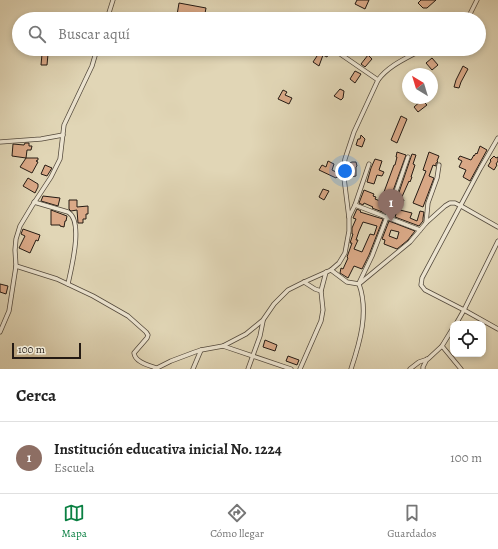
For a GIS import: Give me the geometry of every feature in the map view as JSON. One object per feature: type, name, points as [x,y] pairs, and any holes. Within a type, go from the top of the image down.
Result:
[{"type":"street","points":[[109,12],[113,0]]},
{"type":"street","points":[[471,12],[477,0]]},
{"type":"street","points":[[0,332],[9,311],[16,266],[16,239],[20,226],[51,177],[60,159],[64,125],[92,66],[95,56]]},
{"type":"street","points":[[343,56],[378,80]]},
{"type":"street","points":[[16,266],[57,279],[93,296],[128,316],[148,335],[134,353],[134,356],[137,360],[155,369],[171,361],[201,350],[223,346],[234,342],[263,320],[274,304],[288,290],[331,270],[339,263],[345,253],[349,231],[349,218],[343,170],[354,132],[378,80],[383,73],[410,56]]},
{"type":"street","points":[[0,142],[41,139],[63,135]]},
{"type":"street","points":[[498,138],[422,278],[421,285],[425,290],[498,329]]},
{"type":"street","points":[[351,369],[359,346],[363,325],[362,293],[359,284],[372,256],[408,157]]},
{"type":"street","points":[[349,218],[355,206],[369,164]]},
{"type":"street","points":[[426,223],[428,203],[437,178],[439,165]]},
{"type":"street","points":[[34,202],[71,214],[76,223],[76,250],[68,284]]},
{"type":"street","points":[[331,270],[347,282],[359,284],[410,242],[426,223],[450,203],[461,206],[498,227]]},
{"type":"street","points":[[355,206],[420,230]]},
{"type":"street","points":[[458,321],[498,241]]},
{"type":"street","points":[[300,369],[320,321],[323,310],[321,291],[326,272]]},
{"type":"street","points":[[304,282],[321,291]]},
{"type":"street","points":[[248,369],[260,336],[263,320]]},
{"type":"street","points":[[423,369],[428,359],[442,346],[450,333]]},
{"type":"street","points":[[223,346],[291,369]]},
{"type":"street","points":[[442,346],[461,369]]},
{"type":"street","points":[[194,369],[201,350]]},
{"type":"street","points":[[410,369],[419,362],[428,359]]},
{"type":"building","points":[[357,0],[369,0],[365,9],[355,4]]},
{"type":"building","points":[[421,0],[436,0],[427,8],[423,8],[418,3]]},
{"type":"building","points":[[179,3],[206,8],[205,12],[178,12]]},
{"type":"building","points":[[42,56],[48,56],[47,65],[41,65]]},
{"type":"building","points":[[317,56],[323,56],[319,66],[313,62]]},
{"type":"building","points":[[367,56],[372,59],[365,67],[361,64]]},
{"type":"building","points":[[432,58],[438,65],[434,68],[430,68],[426,63]]},
{"type":"building","points":[[463,66],[468,69],[459,88],[454,87],[456,80]]},
{"type":"building","points":[[355,71],[361,74],[355,83],[350,79]]},
{"type":"building","points":[[340,89],[344,91],[343,98],[341,100],[334,96]]},
{"type":"building","points":[[283,90],[287,92],[285,95],[292,98],[289,104],[278,99]]},
{"type":"building","points":[[417,104],[427,105],[418,112],[414,107]]},
{"type":"building","points":[[401,116],[407,119],[397,143],[391,140]]},
{"type":"building","points":[[361,135],[365,139],[362,147],[356,145]]},
{"type":"building","points":[[25,143],[29,143],[29,146],[32,146],[31,150],[27,150],[26,158],[12,156],[13,144],[24,145]]},
{"type":"building","points":[[480,146],[487,150],[470,181],[463,177],[466,170],[459,167],[462,161],[458,159],[460,156],[471,160],[476,153],[477,154]]},
{"type":"building","points":[[397,152],[406,155],[385,213],[364,203],[363,205],[359,203],[364,190],[374,194],[373,196],[376,197],[375,199],[381,200],[395,165]]},
{"type":"building","points":[[429,152],[439,156],[436,166],[433,165],[429,176],[434,178],[423,207],[413,203],[426,171],[423,170]]},
{"type":"building","points":[[412,154],[416,155],[413,164],[415,165],[410,182],[409,181],[401,199],[404,200],[400,210],[412,213],[410,218],[417,221],[420,211],[424,212],[423,221],[419,226],[395,217],[396,214],[392,213]]},
{"type":"building","points":[[494,156],[496,158],[498,157],[498,161],[494,170],[488,166],[491,161],[490,160]]},
{"type":"building","points":[[26,158],[38,158],[36,161],[38,162],[32,173],[20,167]]},
{"type":"building","points":[[375,159],[382,161],[379,170],[384,172],[382,176],[377,175],[374,184],[367,182]]},
{"type":"building","points":[[328,161],[334,164],[332,170],[340,174],[339,178],[319,170],[322,165],[326,167]]},
{"type":"building","points":[[356,162],[357,166],[356,176],[351,177],[350,167],[347,168],[347,164]]},
{"type":"building","points":[[45,165],[52,168],[47,176],[41,174]]},
{"type":"building","points":[[28,178],[38,184],[35,193],[23,186]]},
{"type":"building","points":[[323,189],[329,191],[324,200],[319,197]]},
{"type":"building","points":[[43,196],[60,198],[58,206],[41,201]]},
{"type":"building","points":[[69,200],[77,200],[77,207],[88,206],[88,214],[86,214],[86,219],[83,219],[83,223],[78,223],[77,210],[71,211],[69,209]]},
{"type":"building","points":[[357,209],[361,211],[360,212],[383,219],[362,269],[354,266],[348,278],[340,273],[341,268],[343,269],[348,258],[347,257],[352,243],[350,243],[353,234],[352,228],[356,219],[353,218]],"holes":[[[363,222],[377,226],[374,235],[370,234],[362,252],[354,249]]]},
{"type":"building","points":[[51,210],[67,216],[64,227],[60,225],[51,225]]},
{"type":"building","points":[[389,221],[415,231],[408,240],[397,249],[384,244],[385,240],[382,239]],"holes":[[[391,230],[399,232],[397,239],[389,236]]]},
{"type":"building","points":[[23,229],[40,235],[30,253],[19,248],[25,236],[21,234]]},
{"type":"building","points":[[0,284],[8,286],[6,294],[0,292]]},
{"type":"building","points":[[265,340],[277,345],[275,351],[263,347]]},
{"type":"building","points":[[288,356],[299,360],[297,365],[286,361]]},
{"type":"place","name":"Institución educativa inicial No. 1224","points":[[391,222]]}]
